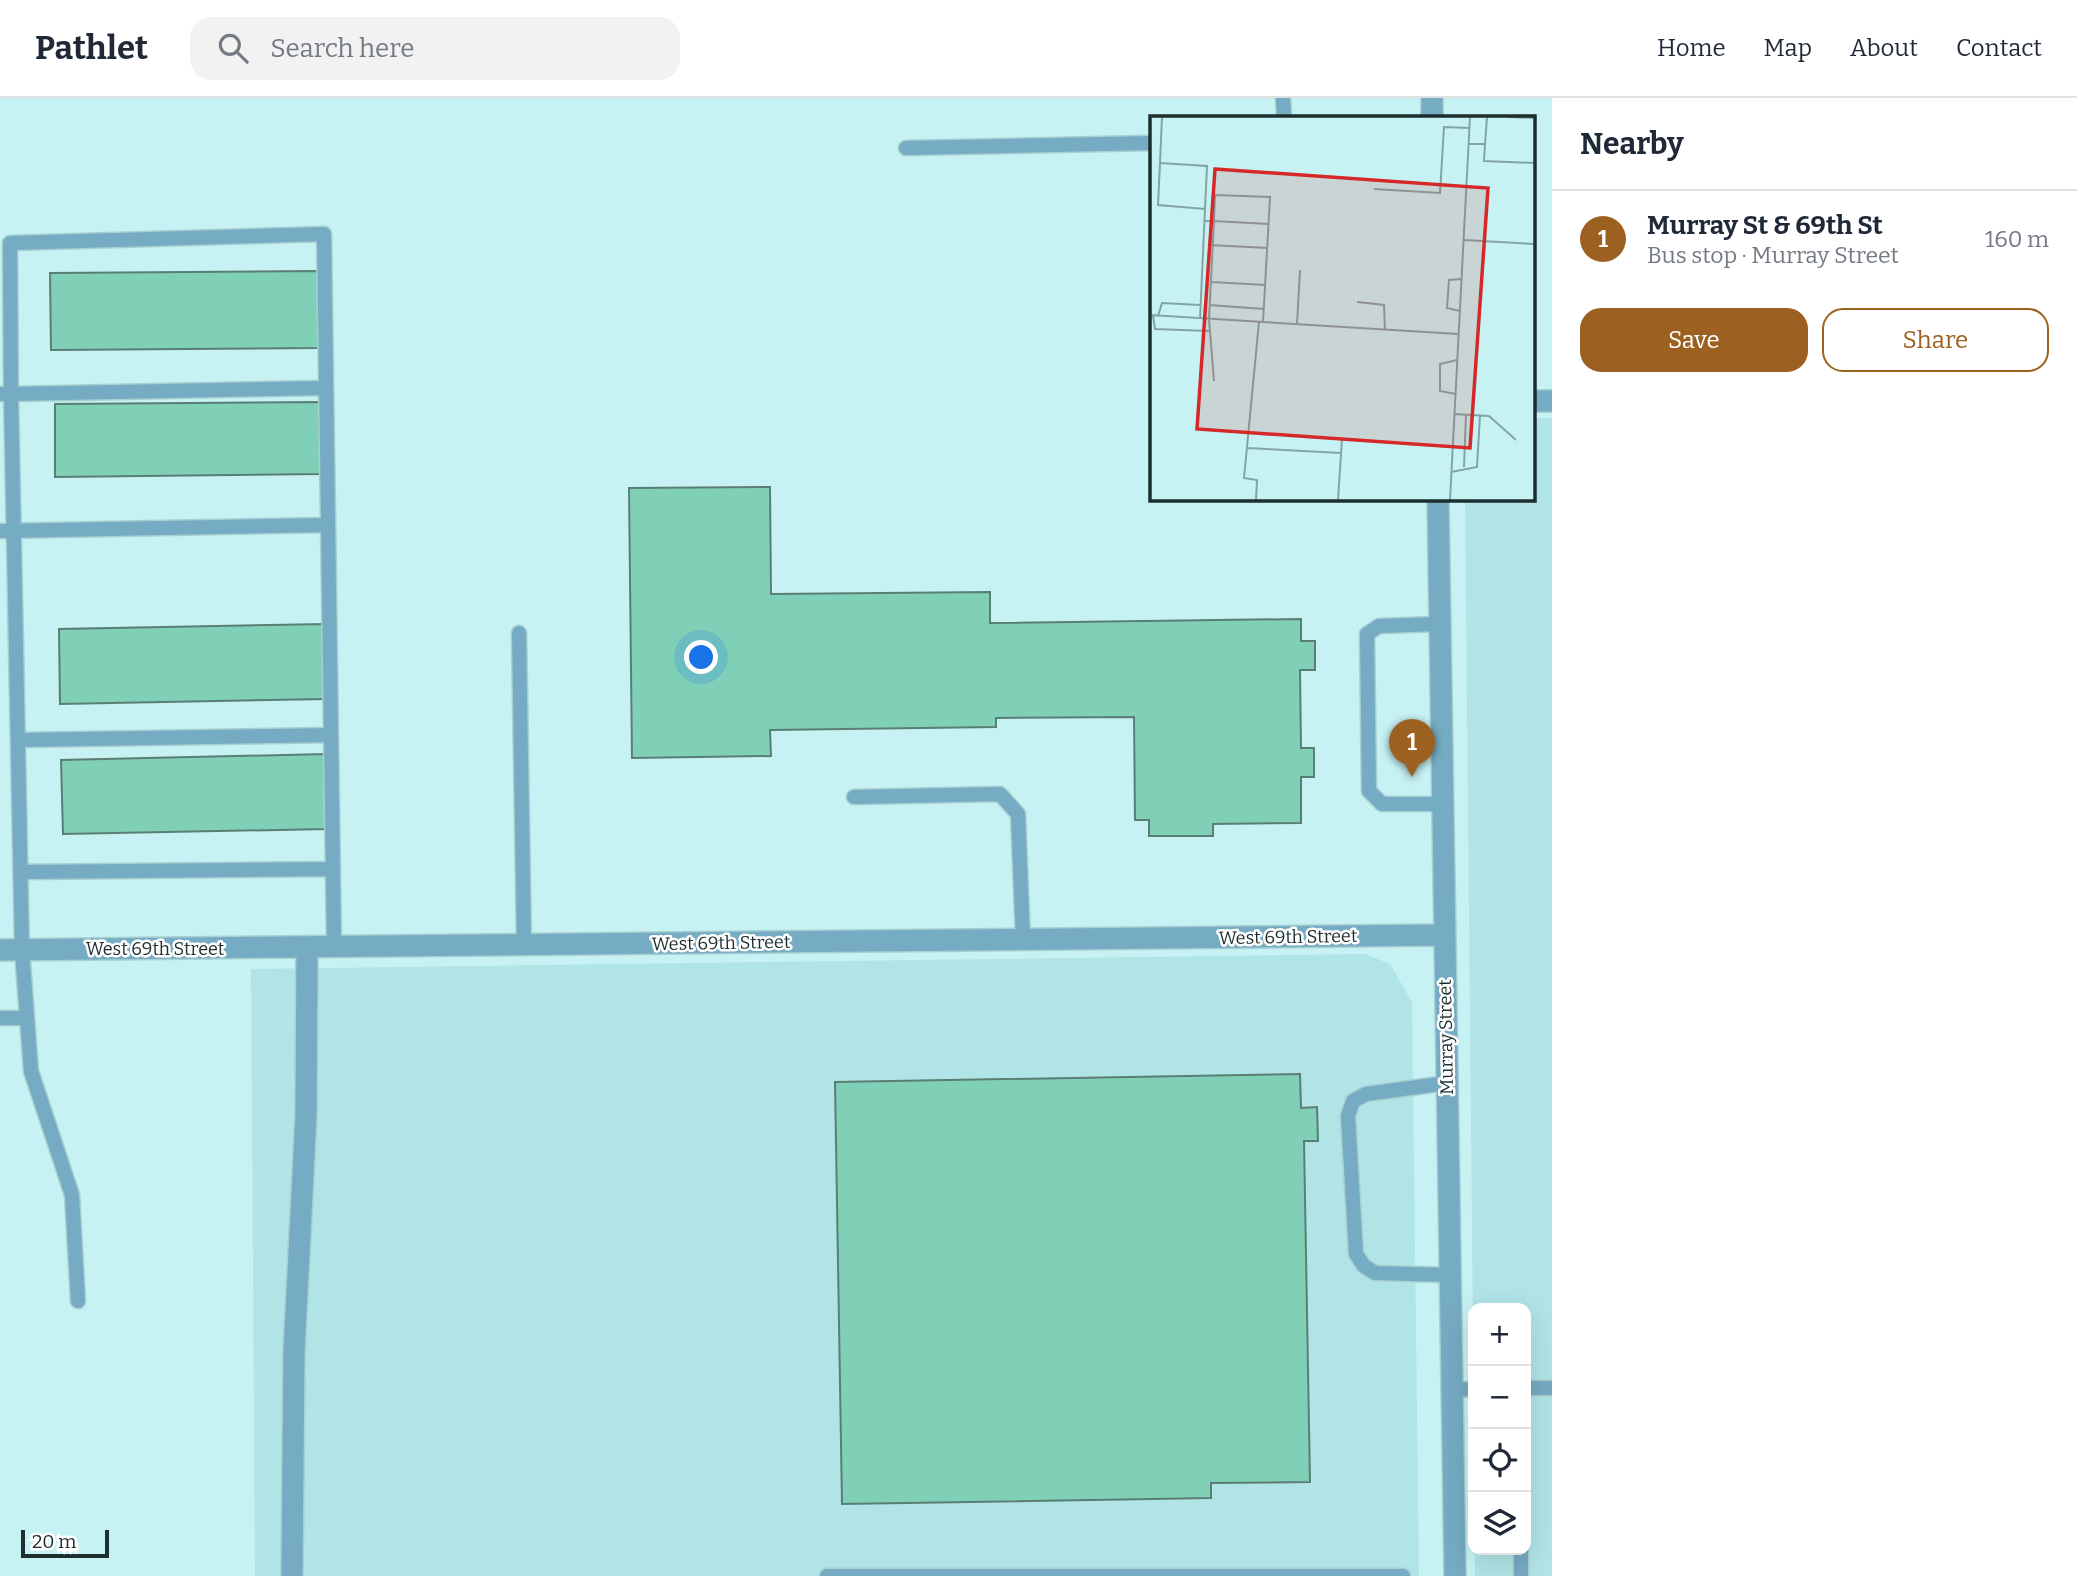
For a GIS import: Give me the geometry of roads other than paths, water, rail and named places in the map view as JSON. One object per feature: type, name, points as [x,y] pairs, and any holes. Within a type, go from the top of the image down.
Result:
[{"type":"street","points":[[1432,98],[1432,116]]},
{"type":"street","points":[[1534,401],[1552,401]]},
{"type":"street","name":"Murray Street","points":[[1438,500],[1455,1576]]},
{"type":"street","name":"West 69th Street","points":[[0,950],[1443,935]]},
{"type":"street","points":[[292,1576],[295,1352],[306,1115],[307,948]]},
{"type":"lane","points":[[1283,98],[1284,116]]},
{"type":"lane","points":[[906,148],[1150,143]]},
{"type":"lane","points":[[78,1301],[72,1195],[31,1071],[22,950],[20,740],[7,531],[5,394],[10,243],[324,233],[334,947]]},
{"type":"lane","points":[[5,394],[326,388]]},
{"type":"lane","points":[[7,531],[328,525]]},
{"type":"lane","points":[[1438,624],[1379,626],[1372,628],[1367,634],[1369,791],[1381,804],[1441,804]]},
{"type":"lane","points":[[519,633],[524,945]]},
{"type":"lane","points":[[20,740],[331,736]]},
{"type":"lane","points":[[854,797],[1000,794],[1011,803],[1018,814],[1023,940]]},
{"type":"lane","points":[[21,872],[333,869]]},
{"type":"lane","points":[[0,1018],[27,1018]]},
{"type":"lane","points":[[1447,1083],[1366,1094],[1353,1101],[1348,1116],[1356,1254],[1364,1266],[1375,1273],[1450,1275]]},
{"type":"lane","points":[[1531,1388],[1552,1388]]},
{"type":"lane","points":[[1452,1390],[1468,1389]]},
{"type":"lane","points":[[1521,1555],[1521,1576]]},
{"type":"lane","points":[[827,1576],[1403,1576]]},
{"type":"place","name":"Murray St & 69th St","points":[[1412,777]]}]
